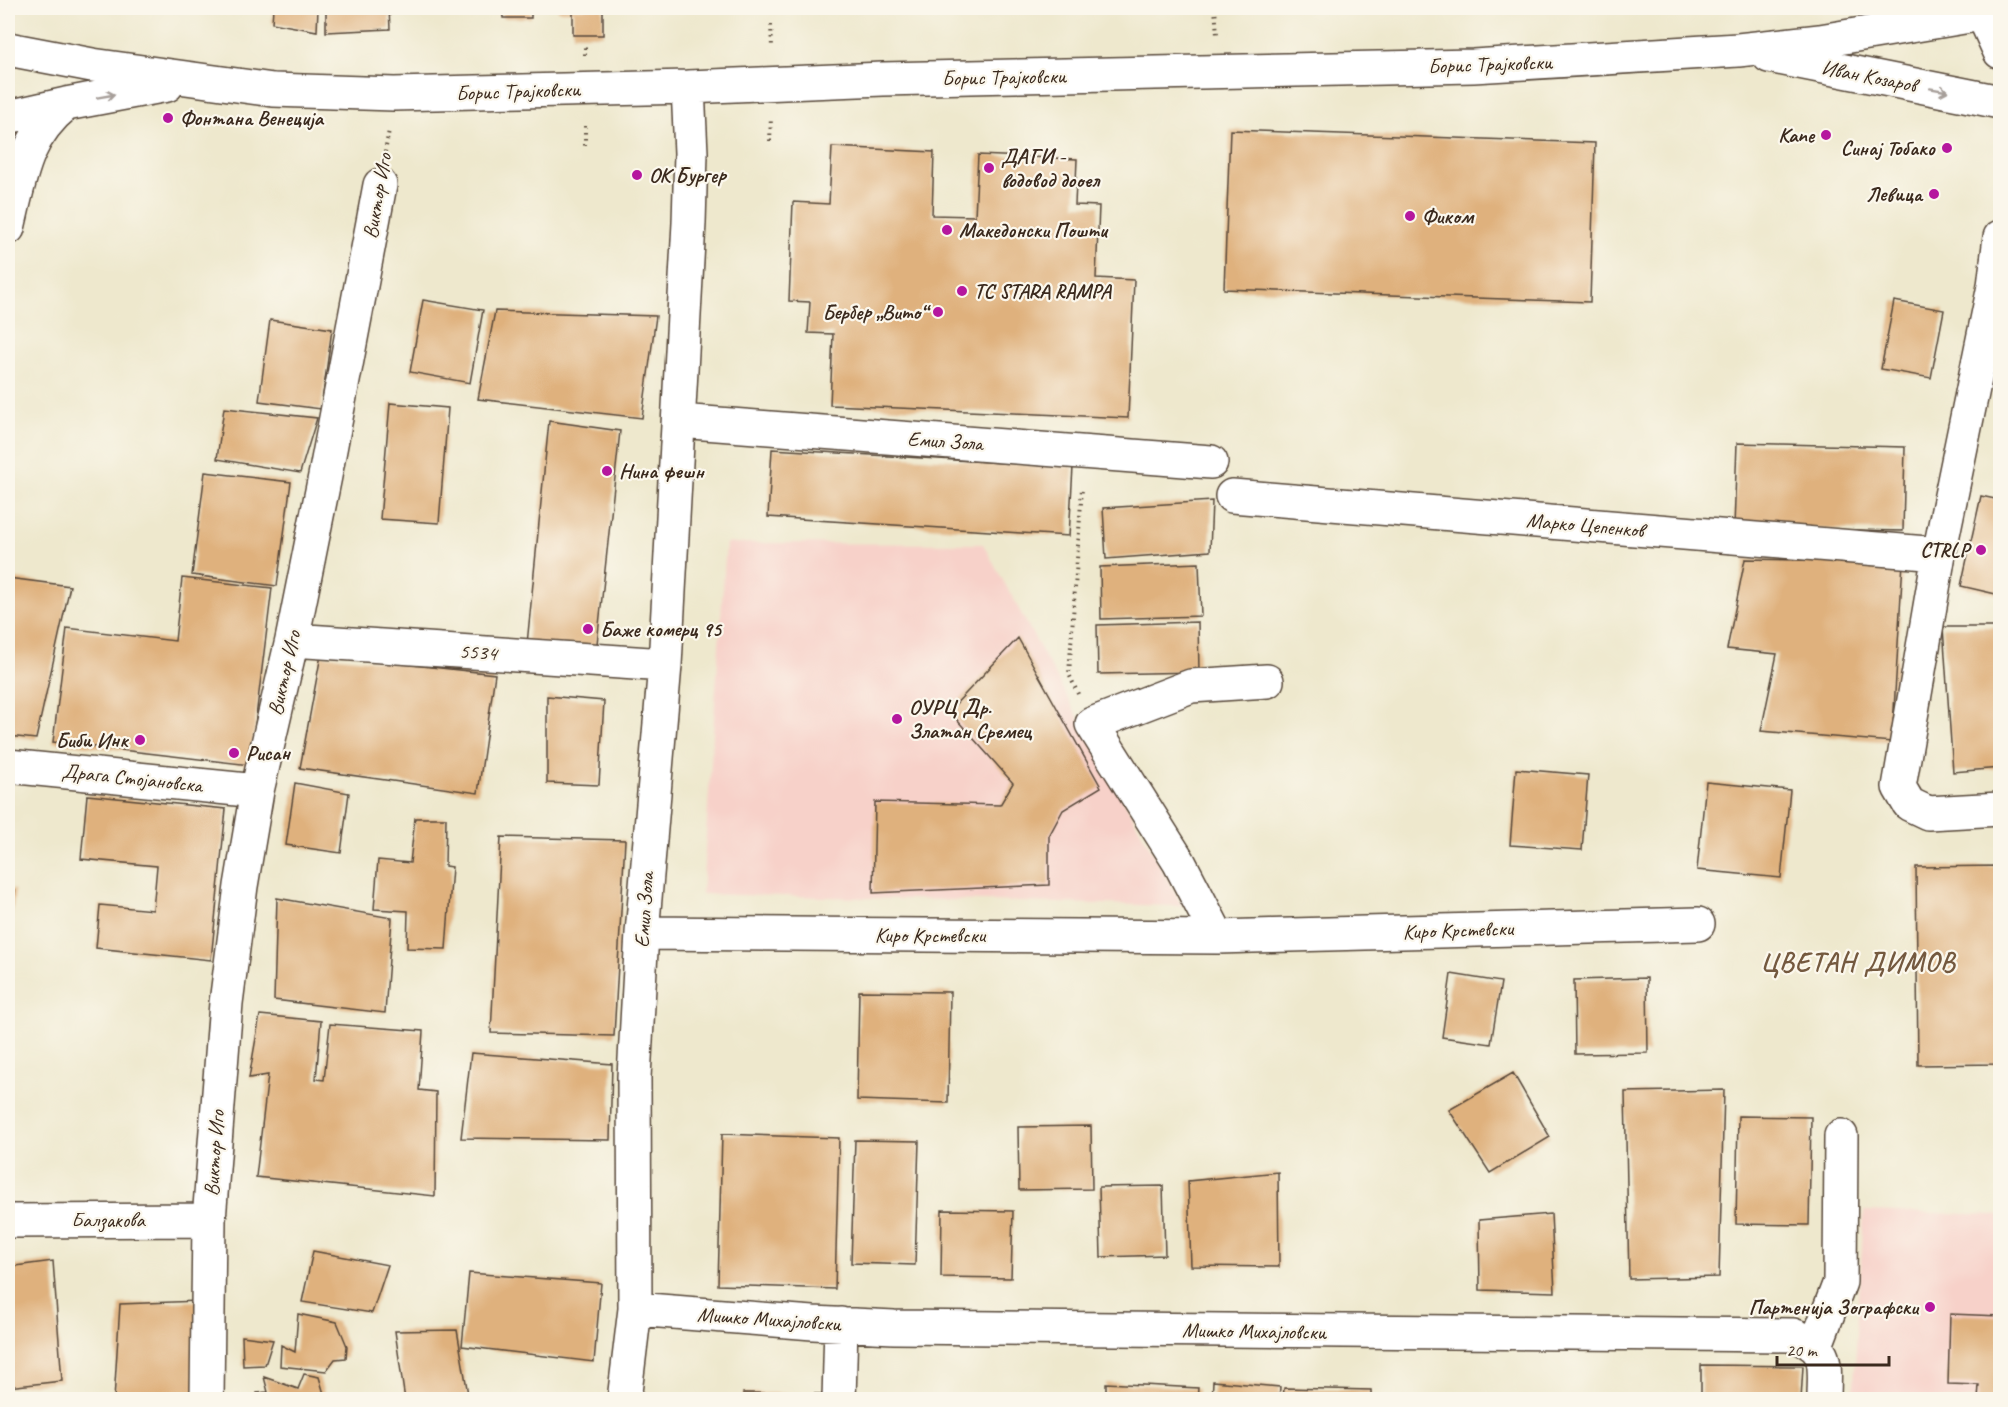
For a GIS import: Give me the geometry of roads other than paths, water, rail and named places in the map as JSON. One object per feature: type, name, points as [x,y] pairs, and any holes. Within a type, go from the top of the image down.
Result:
[{"type":"street","name":"Борис Трајковски","points":[[8,49],[195,81],[273,90],[394,94],[688,87],[883,79],[1473,66],[1737,50],[1820,41],[1987,11]]},
{"type":"street","points":[[1987,11],[2001,52]]},
{"type":"street","name":"Иван Козаров","points":[[1737,50],[2001,102]]},
{"type":"street","points":[[8,117],[66,104],[195,81]]},
{"type":"street","name":"Емил Зола","points":[[624,1400],[635,1308],[634,1077],[642,933],[665,664],[679,421],[691,153],[688,87]]},
{"type":"street","points":[[8,228],[27,156],[35,137],[51,116],[66,104]]},
{"type":"street","name":"Виктор Иго","points":[[207,1400],[209,1220],[225,1003],[241,886],[257,791],[292,640],[380,185]]},
{"type":"street","points":[[2001,237],[1994,286],[1939,554],[1899,787],[1909,804],[1928,813],[2001,809]]},
{"type":"street","name":"Емил Зола","points":[[679,421],[1211,462]]},
{"type":"street","name":"Марко Цепенков","points":[[1232,496],[1939,554]]},
{"type":"street","name":"5534","points":[[292,640],[665,664]]},
{"type":"street","points":[[1218,937],[1179,862],[1092,724],[1191,686],[1267,681]]},
{"type":"street","name":"Драга Стојановска","points":[[8,766],[257,791]]},
{"type":"street","name":"Киро Крстевски","points":[[642,933],[1218,937],[1698,924]]},
{"type":"street","points":[[1824,1400],[1822,1356],[1816,1345],[1840,1282],[1841,1137]]},
{"type":"street","name":"Балзакова","points":[[8,1221],[209,1220]]},
{"type":"street","name":"Мишко Михајловски","points":[[635,1308],[841,1324],[930,1328],[1793,1335],[1816,1345]]},
{"type":"street","points":[[839,1400],[841,1324]]},
{"type":"place","name":"Фонтана Венеција","points":[[168,118]]},
{"type":"place","name":"Kane","points":[[1826,135]]},
{"type":"place","name":"Синај Тобако","points":[[1947,148]]},
{"type":"place","name":"ДАГИ - водовод дооел","points":[[989,168]]},
{"type":"place","name":"ОК Бургер","points":[[637,175]]},
{"type":"place","name":"Левица","points":[[1934,194]]},
{"type":"place","name":"Фиком","points":[[1410,216]]},
{"type":"place","name":"Македонски Пошти","points":[[947,230]]},
{"type":"place","name":"TC STARA RAMPA","points":[[962,291]]},
{"type":"place","name":"Бербер „Вито“","points":[[938,312]]},
{"type":"place","name":"Нина фешн","points":[[607,471]]},
{"type":"place","name":"CTRLP","points":[[1981,550]]},
{"type":"place","name":"Баже комерц 95","points":[[588,629]]},
{"type":"place","name":"ОУРЦ Др. Златан Сремец","points":[[897,719]]},
{"type":"place","name":"Биби Инк","points":[[140,740]]},
{"type":"place","name":"Рисан","points":[[234,753]]},
{"type":"place","name":"Партенија Зографски","points":[[1930,1307]]},
{"type":"district","name":"ЦВЕТАН ДИМОВ","points":[[1858,962]]}]
